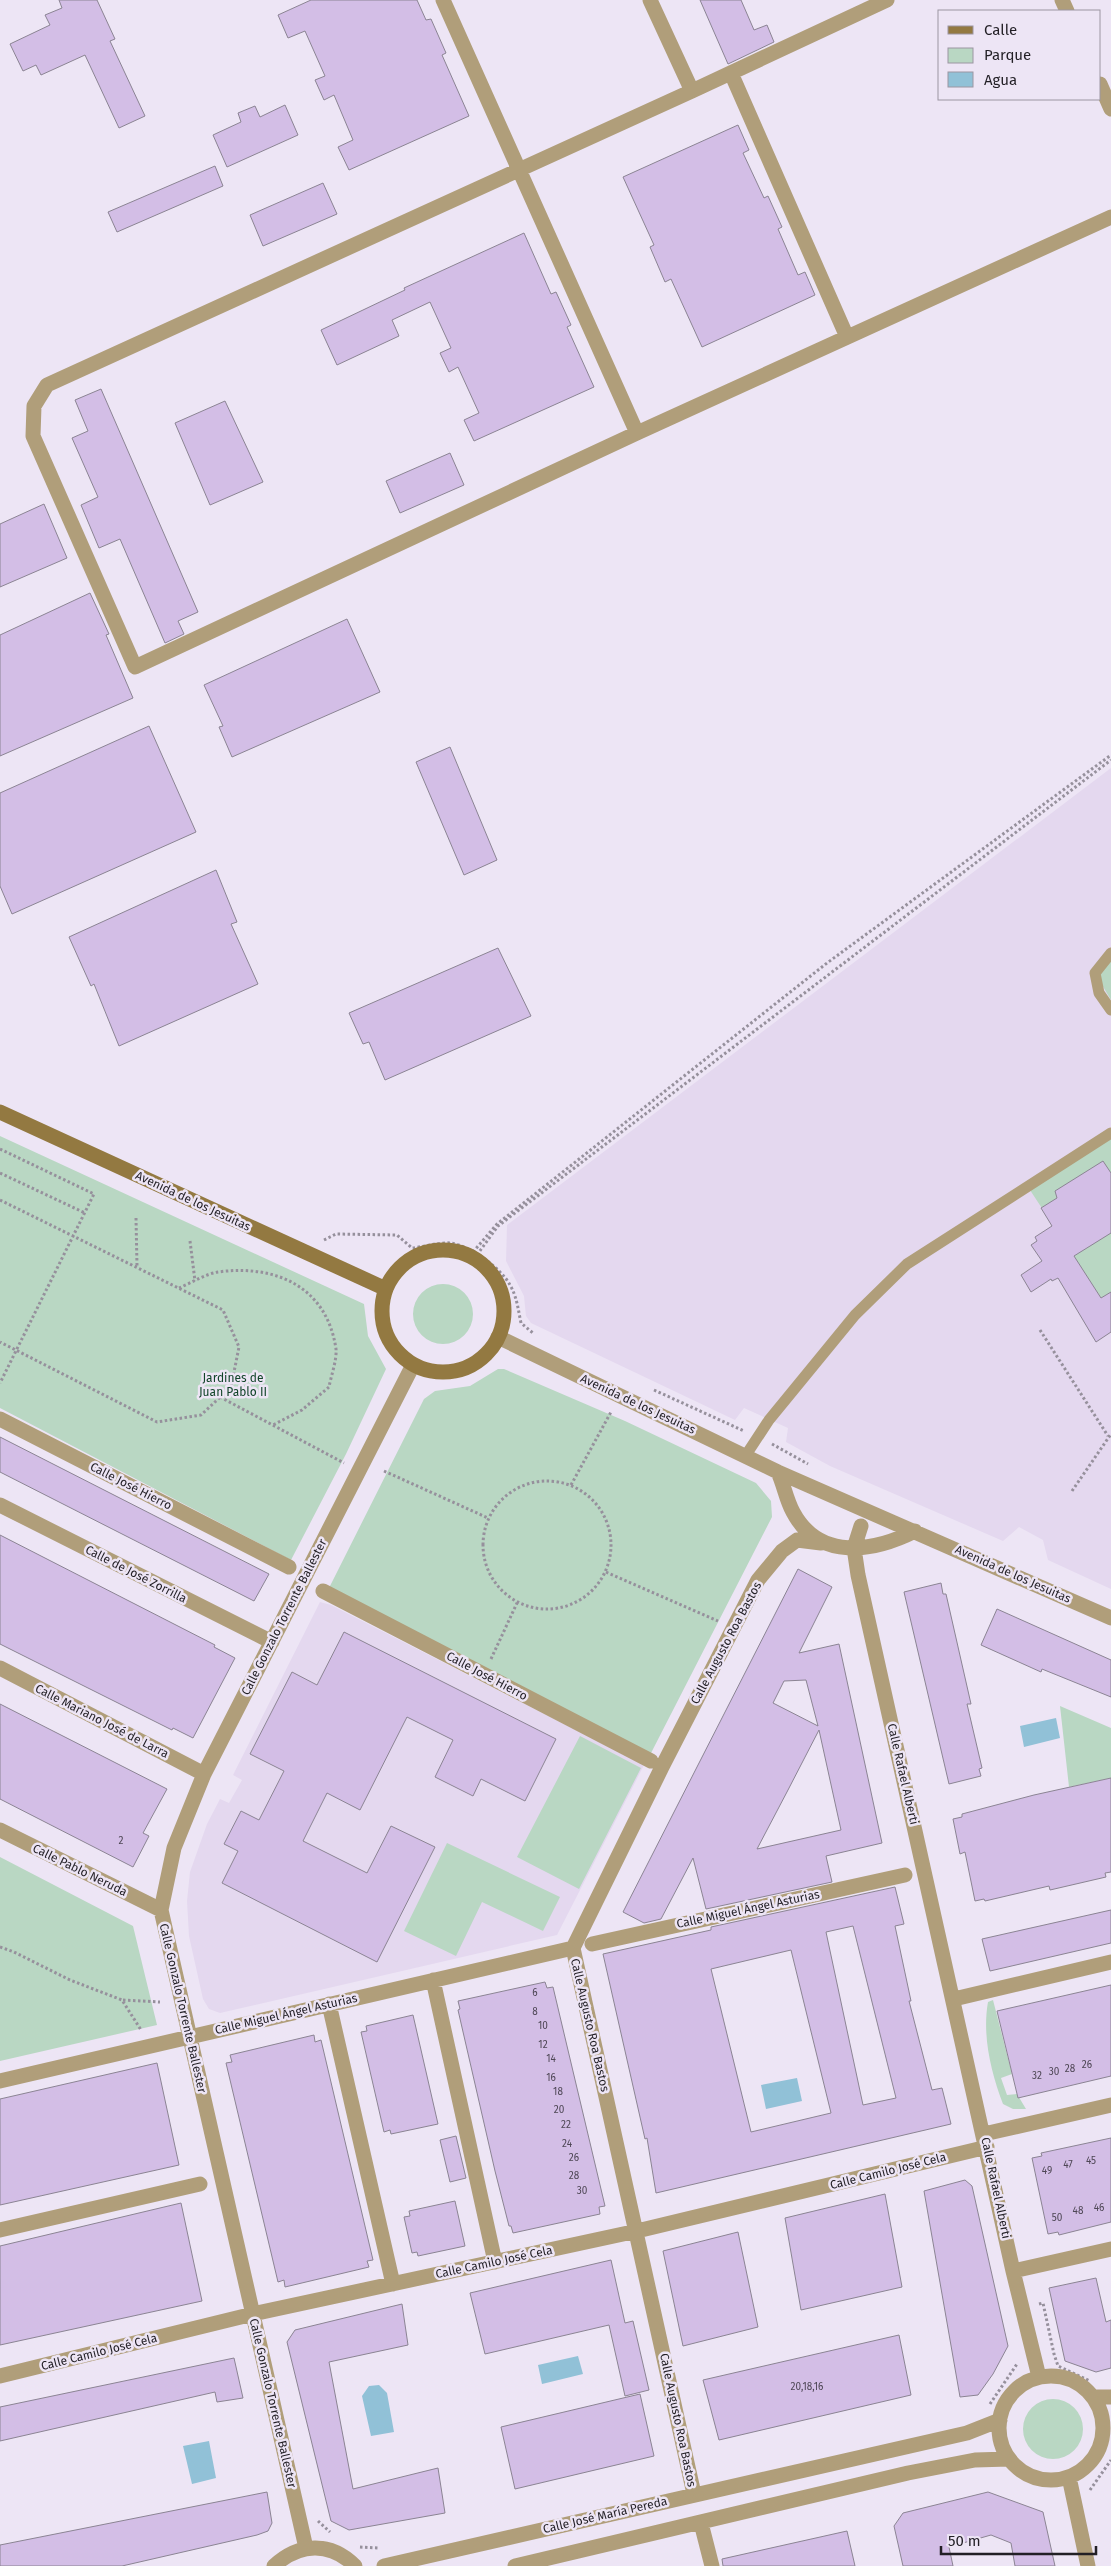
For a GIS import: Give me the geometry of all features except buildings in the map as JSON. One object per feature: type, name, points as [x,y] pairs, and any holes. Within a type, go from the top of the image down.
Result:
[{"type":"street","points":[[443,0],[637,432]]},
{"type":"street","points":[[650,0],[692,92]]},
{"type":"street","points":[[887,0],[692,92],[47,385],[34,406],[33,436],[135,667],[637,432],[1111,217]]},
{"type":"street","points":[[731,73],[847,337]]},
{"type":"street","points":[[1101,86],[1111,109]]},
{"type":"street","name":"Avenida de los Jesuitas","points":[[0,1112],[386,1289]]},
{"type":"street","points":[[448,1250],[475,1255],[496,1280],[502,1299],[503,1318],[498,1337],[487,1354],[471,1366],[452,1372],[432,1372],[413,1365],[399,1354],[386,1332],[382,1306],[386,1289],[396,1273],[411,1260],[428,1252],[448,1250]]},
{"type":"street","name":"Avenida de los Jesuitas","points":[[498,1337],[778,1472],[871,1511],[1111,1618]]},
{"type":"street","name":"Calle Gonzalo Torrente Ballester","points":[[306,2548],[161,1910],[174,1848],[204,1774],[413,1365]]},
{"type":"street","name":"Calle José Hierro","points":[[0,1419],[289,1567]]},
{"type":"street","points":[[778,1472],[793,1512],[804,1529],[820,1542],[838,1547],[854,1548],[894,1541],[915,1531]]},
{"type":"street","name":"Calle de José Zorrilla","points":[[0,1505],[272,1642]]},
{"type":"street","points":[[838,1547],[861,1526],[871,1511]]},
{"type":"street","points":[[854,1548],[861,1526]]},
{"type":"street","name":"Calle Augusto Roa Bastos","points":[[694,2494],[573,1948],[662,1767],[758,1580],[782,1551],[797,1540],[820,1542]]},
{"type":"street","name":"Calle Rafael Alberti","points":[[854,1548],[986,2141],[1013,2271],[1024,2307],[1039,2377]]},
{"type":"street","name":"Calle José Hierro","points":[[323,1591],[650,1762]]},
{"type":"street","name":"Calle Mariano José de Larra","points":[[0,1668],[204,1774]]},
{"type":"street","name":"Calle Pablo Neruda","points":[[0,1830],[161,1910]]},
{"type":"street","name":"Calle Miguel Ángel Asturias","points":[[592,1944],[905,1875]]},
{"type":"street","name":"Calle Miguel Ángel Asturias","points":[[0,2081],[573,1948]]},
{"type":"street","points":[[954,1999],[1111,1962]]},
{"type":"street","points":[[433,1980],[495,2262]]},
{"type":"street","points":[[329,2004],[393,2284]]},
{"type":"street","name":"Calle Camilo José Cela","points":[[0,2376],[253,2314],[637,2231],[986,2141],[1111,2106]]},
{"type":"street","points":[[5,2229],[200,2184]]},
{"type":"street","points":[[1013,2271],[1111,2248]]},
{"type":"street","points":[[1094,2390],[1107,2434],[1092,2461],[1082,2471],[1069,2477],[1053,2480],[1036,2478],[1021,2471],[1009,2459],[999,2434],[1000,2420],[1004,2406],[1013,2393],[1024,2383],[1039,2377],[1054,2375],[1070,2379],[1111,2397]]},
{"type":"street","name":"Calle José María Pereda","points":[[384,2566],[694,2494],[967,2434],[1000,2420]]},
{"type":"street","points":[[515,2566],[908,2473],[975,2460],[1009,2459]]},
{"type":"street","points":[[1069,2477],[1088,2566]]},
{"type":"street","points":[[701,2523],[712,2566]]},
{"type":"street","points":[[274,2566],[288,2554],[306,2548],[326,2548],[346,2557],[355,2566]]},
{"type":"lane","points":[[1111,953],[1095,973],[1099,993],[1111,1010]]},
{"type":"lane","points":[[746,1455],[757,1437],[797,1384],[855,1315],[907,1264],[1111,1133]]},
{"type":"path","points":[[475,1255],[497,1224],[827,963],[1111,755]]},
{"type":"path","points":[[475,1255],[498,1226],[1111,760]]},
{"type":"path","points":[[0,1148],[94,1194],[0,1383]]},
{"type":"path","points":[[0,1173],[85,1213]]},
{"type":"path","points":[[0,1200],[75,1235],[223,1310],[239,1347],[231,1388],[201,1414],[157,1422],[15,1352],[0,1342]]},
{"type":"path","points":[[136,1218],[137,1266]]},
{"type":"path","points":[[318,1244],[336,1234],[397,1235],[412,1248],[450,1243],[475,1255],[509,1283],[516,1298],[521,1323],[541,1336]]},
{"type":"path","points":[[190,1241],[195,1281]]},
{"type":"path","points":[[179,1288],[216,1272],[249,1270],[279,1275],[310,1294],[324,1311],[336,1351],[329,1387],[302,1410],[273,1425]]},
{"type":"path","points":[[1040,1330],[1109,1435],[1072,1491]]},
{"type":"path","points":[[651,1389],[757,1437],[810,1465]]},
{"type":"path","points":[[220,1397],[345,1463]]},
{"type":"path","points":[[570,1484],[611,1412]]},
{"type":"path","points":[[384,1471],[488,1518]]},
{"type":"path","points":[[551,1480],[570,1484],[588,1495],[602,1511],[610,1531],[612,1552],[606,1572],[594,1589],[578,1602],[558,1610],[537,1610],[517,1603],[501,1592],[489,1576],[483,1557],[482,1537],[488,1518],[498,1502],[513,1489],[532,1482],[551,1480]]},
{"type":"path","points":[[606,1572],[721,1623]]},
{"type":"path","points":[[484,1674],[517,1603]]},
{"type":"path","points":[[0,1947],[70,1980],[122,2000],[160,2002]]},
{"type":"path","points":[[122,2000],[143,2032]]},
{"type":"path","points":[[1024,2307],[1043,2303],[1058,2366],[1094,2390]]},
{"type":"path","points":[[987,2408],[1020,2359]]},
{"type":"path","points":[[316,2519],[338,2536]]},
{"type":"path","points":[[352,2543],[360,2547],[381,2548]]},
{"type":"shaded area","points":[[1111,768],[1111,1589],[1048,1560],[1043,1540],[1019,1527],[1003,1541],[830,1466],[786,1442],[788,1428],[744,1408],[735,1420],[531,1323],[526,1316],[524,1296],[506,1261],[507,1225]]},
{"type":"shaded area","points":[[320,1602],[331,1605],[644,1765],[557,1935],[220,2013],[209,2009],[203,1999],[189,1936],[187,1901],[190,1872],[207,1824],[220,1799],[229,1803],[242,1780],[233,1775]]},
{"type":"green space","points":[[1111,953],[1111,1000],[1095,973]]},
{"type":"green space","points":[[1111,1133],[1111,1300],[1101,1298],[1028,1187]]},
{"type":"green space","name":"Jardines de Juan Pablo II","points":[[0,1136],[364,1304],[368,1336],[386,1369],[346,1454],[291,1560],[0,1408]]},
{"type":"green space","points":[[437,1284],[449,1284],[460,1289],[468,1297],[473,1308],[471,1326],[460,1339],[449,1344],[437,1344],[426,1339],[418,1331],[413,1320],[413,1308],[418,1297],[426,1289]]},
{"type":"green space","points":[[498,1369],[504,1369],[625,1421],[756,1483],[771,1501],[772,1517],[650,1755],[328,1590],[424,1399],[435,1391],[470,1386]]},
{"type":"green space","points":[[1060,1706],[1111,1728],[1111,1778],[1069,1787]]},
{"type":"green space","points":[[580,1736],[641,1768],[579,1889],[517,1857]]},
{"type":"green space","points":[[447,1843],[560,1897],[543,1931],[482,1902],[456,1956],[404,1931]]},
{"type":"green space","points":[[0,1857],[133,1926],[157,2025],[0,2061]]},
{"type":"green space","points":[[993,2000],[1012,2074],[1001,2078],[1007,2095],[1017,2094],[1026,2109],[1013,2109],[1003,2104],[995,2079],[989,2054],[986,2028],[988,2002]]},
{"type":"green space","points":[[1047,2399],[1059,2399],[1075,2407],[1081,2417],[1083,2429],[1081,2441],[1075,2451],[1059,2459],[1047,2459],[1031,2451],[1023,2435],[1023,2423],[1031,2407]]},
{"type":"water","points":[[1056,1718],[1060,1738],[1024,1747],[1020,1726]]},
{"type":"water","points":[[797,2078],[802,2101],[766,2109],[761,2085]]},
{"type":"water","points":[[578,2356],[583,2374],[542,2384],[538,2365]]},
{"type":"water","points":[[379,2385],[387,2393],[394,2432],[371,2436],[362,2396],[369,2386]]},
{"type":"water","points":[[209,2441],[216,2478],[192,2484],[183,2446]]}]
